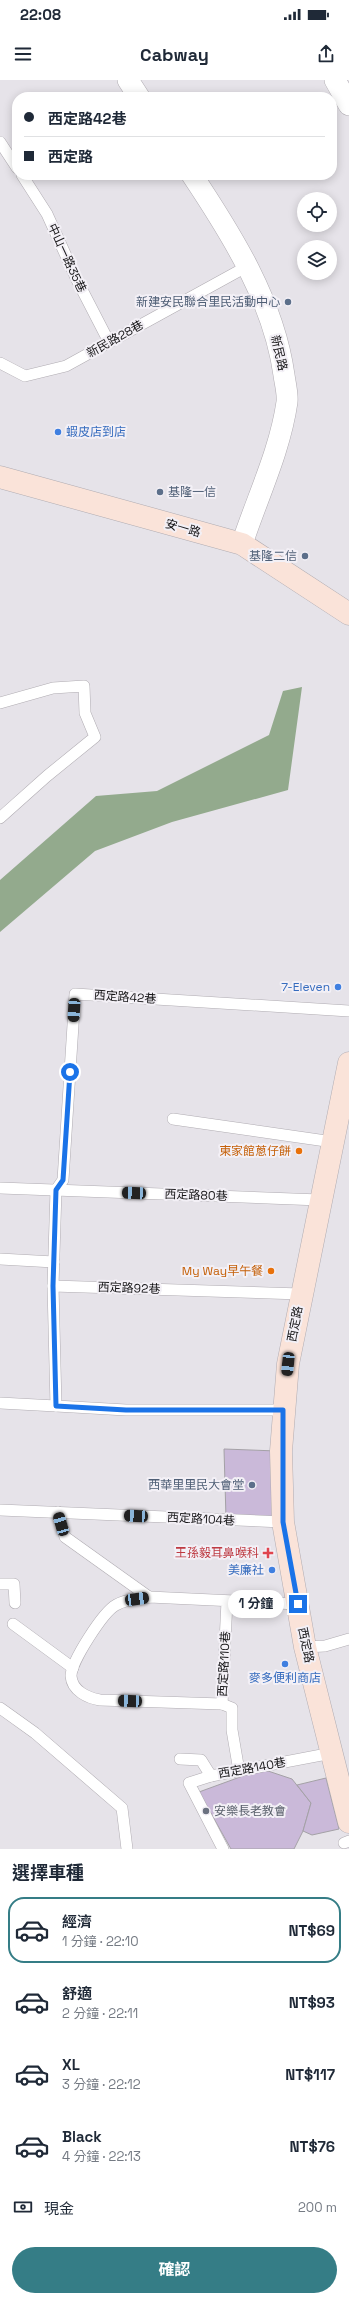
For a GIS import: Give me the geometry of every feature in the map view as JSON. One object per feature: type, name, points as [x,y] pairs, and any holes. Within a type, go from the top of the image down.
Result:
[{"type":"street","points":[[128,80],[136,92]]},
{"type":"street","points":[[335,80],[349,105]]},
{"type":"street","name":"新民路","points":[[195,180],[221,218],[260,292],[280,350],[287,401],[274,455],[242,544]]},
{"type":"street","name":"安一路","points":[[0,476],[242,544],[349,614]]},
{"type":"street","name":"西定路","points":[[349,1063],[301,1294],[288,1364],[283,1410],[283,1522],[305,1647],[349,1822]]},
{"type":"lane","points":[[0,142],[12,160]]},
{"type":"lane","name":"中山一路35巷","points":[[25,180],[47,214],[77,280],[109,342]]},
{"type":"lane","name":"新民路28巷","points":[[0,364],[25,376],[66,366],[246,267]]},
{"type":"lane","points":[[0,703],[53,688],[84,686],[85,713],[95,737],[47,776],[0,818]]},
{"type":"lane","name":"西定路42巷","points":[[56,1190],[63,1180],[75,994],[349,1011]]},
{"type":"lane","points":[[173,1119],[332,1142]]},
{"type":"lane","name":"西定路80巷","points":[[0,1188],[320,1200]]},
{"type":"lane","points":[[56,1190],[53,1286],[56,1406]]},
{"type":"lane","points":[[0,1259],[54,1262]]},
{"type":"lane","name":"西定路92巷","points":[[53,1286],[301,1294]]},
{"type":"lane","points":[[0,1403],[126,1410],[283,1410]]},
{"type":"lane","name":"西定路104巷","points":[[0,1510],[283,1522]]},
{"type":"lane","points":[[58,1512],[65,1537],[149,1597]]},
{"type":"lane","points":[[0,1584],[14,1584],[15,1603]]},
{"type":"lane","points":[[12,1624],[73,1668],[106,1612],[125,1601],[149,1597],[298,1604]]},
{"type":"lane","name":"西定路110巷","points":[[73,1668],[71,1677],[75,1686],[81,1693],[90,1698],[222,1704],[226,1601]]},
{"type":"lane","points":[[305,1647],[325,1646],[349,1639]]},
{"type":"lane","points":[[222,1704],[232,1708],[232,1730],[239,1772]]},
{"type":"lane","points":[[0,1708],[35,1732],[122,1808],[127,1849]]},
{"type":"lane","name":"西定路140巷","points":[[180,1759],[201,1760],[210,1776],[239,1772],[332,1753]]},
{"type":"lane","points":[[210,1776],[189,1783],[223,1849]]},
{"type":"green space","points":[[302,687],[288,790],[172,822],[95,851],[0,932],[0,880],[96,796],[157,791],[269,735],[283,691]]},
{"type":"building","name":"西華里里民大會堂","points":[[224,1449],[277,1451],[279,1521],[226,1518]]},
{"type":"building","points":[[262,1769],[292,1779],[311,1803],[303,1831],[294,1849],[231,1849],[199,1792]]},
{"type":"building","points":[[326,1778],[339,1829],[312,1835],[303,1831],[311,1803],[297,1785]]},
{"type":"place","name":"新建安民聯合里民活動中心","points":[[288,302]]},
{"type":"place","name":"蝦皮店到店","points":[[58,432]]},
{"type":"place","name":"基隆一信","points":[[160,492]]},
{"type":"place","name":"基隆二信","points":[[305,556]]},
{"type":"place","name":"7-Eleven","points":[[338,987]]},
{"type":"place","name":"東家館蔥仔餅","points":[[299,1151]]},
{"type":"place","name":"My Way早午餐","points":[[271,1271]]},
{"type":"place","name":"西華里里民大會堂","points":[[252,1485]]},
{"type":"place","name":"王孫毅耳鼻喉科","points":[[268,1553]]},
{"type":"place","name":"美廉社","points":[[272,1570]]},
{"type":"place","name":"麥多便利商店","points":[[285,1664]]},
{"type":"place","name":"安樂長老教會","points":[[206,1811]]},
{"type":"route","points":[[70,1072],[63,1180],[56,1190],[53,1286],[56,1406],[126,1410],[283,1410],[281,1451],[283,1522],[298,1604]]}]
